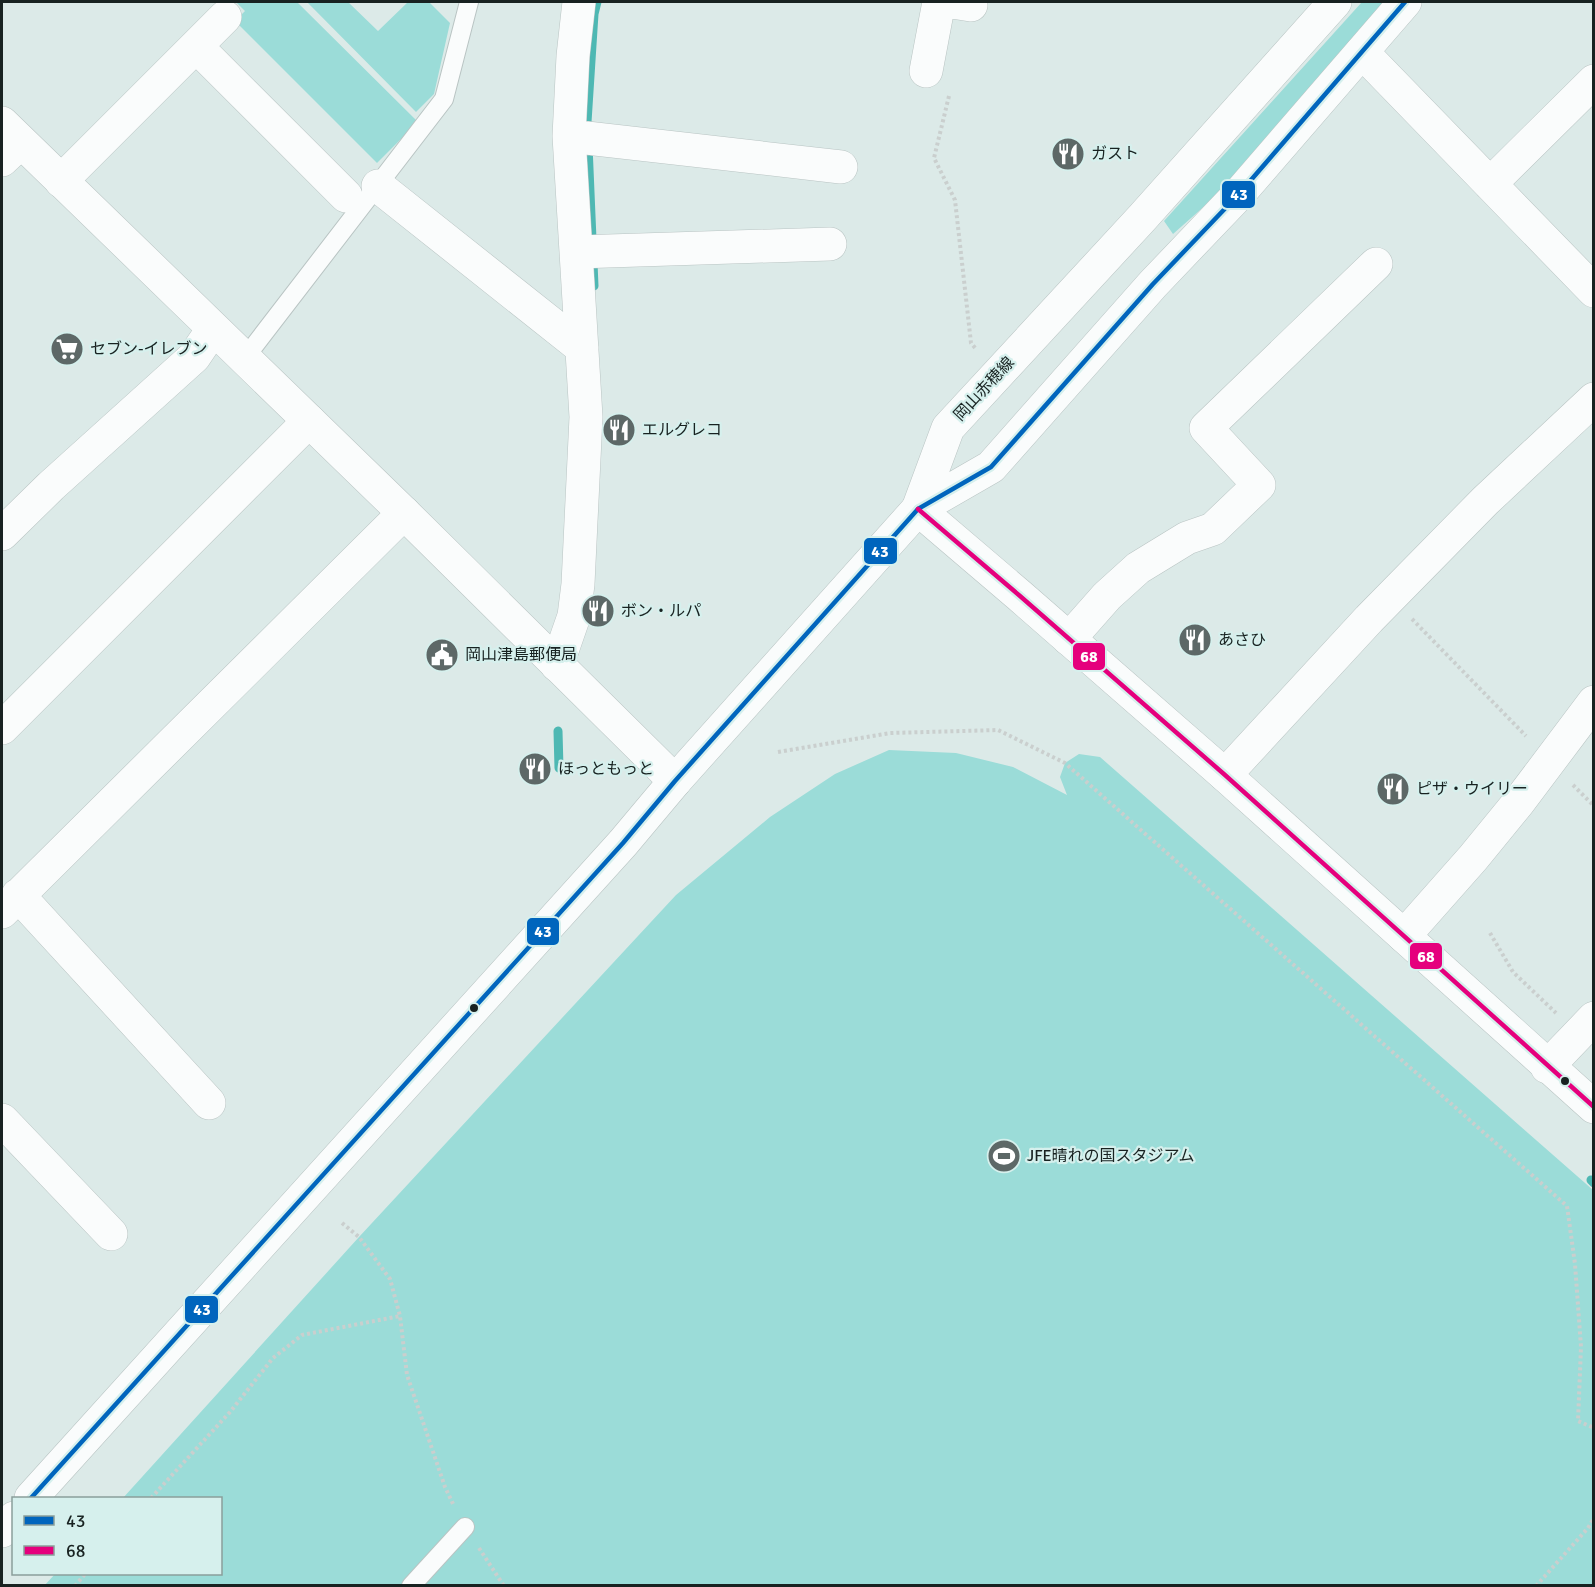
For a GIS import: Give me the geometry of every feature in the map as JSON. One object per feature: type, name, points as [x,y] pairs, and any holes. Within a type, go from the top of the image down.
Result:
[{"type":"main road","points":[[557,665],[574,616],[578,584],[586,417],[582,348],[587,251],[581,138],[573,56],[579,2]]},
{"type":"main road","points":[[926,71],[939,2]]},
{"type":"main road","name":"岡山赤穂線","points":[[918,509],[948,428],[1142,218],[1335,2]]},
{"type":"main road","points":[[32,1497],[623,843],[675,781],[918,509],[991,467],[1153,284],[1238,195],[1406,2]]},
{"type":"main road","points":[[61,181],[225,17]]},
{"type":"main road","points":[[196,46],[346,196]]},
{"type":"main road","points":[[1362,52],[1593,291]]},
{"type":"main road","points":[[1490,184],[1593,81]]},
{"type":"main road","points":[[581,138],[841,167]]},
{"type":"main road","points":[[8,142],[61,181],[404,513],[675,781]]},
{"type":"main road","points":[[378,186],[582,348]]},
{"type":"main road","points":[[587,251],[830,243]]},
{"type":"main road","points":[[1069,639],[1107,596],[1138,568],[1187,538],[1213,530],[1259,484],[1206,428],[1376,264]]},
{"type":"main road","points":[[2,534],[51,486],[194,357],[213,329]]},
{"type":"main road","points":[[1225,775],[1369,619],[1485,501],[1593,399]]},
{"type":"main road","points":[[2,728],[309,421]]},
{"type":"main road","points":[[918,509],[1225,775],[1593,1107]]},
{"type":"main road","points":[[209,1103],[10,903],[404,513]]},
{"type":"main road","points":[[1404,936],[1473,858],[1593,702]]},
{"type":"main road","points":[[1547,1066],[1586,1026]]},
{"type":"main road","points":[[2,1120],[111,1234]]},
{"type":"lane","points":[[244,359],[444,99],[469,2]]},
{"type":"lane","points":[[411,1586],[465,1527]]},
{"type":"path","points":[[950,92],[934,158],[955,200],[970,343],[1000,373]]},
{"type":"path","points":[[1409,616],[1550,760]]},
{"type":"path","points":[[778,752],[890,733],[998,730],[1065,763],[1567,1206],[1575,1264],[1581,1347],[1578,1421],[1593,1428]]},
{"type":"path","points":[[1490,933],[1513,972],[1586,1026]]},
{"type":"path","points":[[342,1223],[359,1238],[390,1279],[400,1316],[406,1375],[444,1487],[465,1527],[504,1586]]},
{"type":"path","points":[[152,1497],[230,1412],[273,1358],[302,1335],[400,1316]]},
{"type":"path","points":[[1536,1586],[1588,1528],[1593,1518]]},
{"type":"shaded area","points":[[236,2],[297,2],[418,122],[377,163],[235,21],[245,11]]},
{"type":"shaded area","points":[[307,2],[348,2],[378,31],[408,2],[429,2],[450,23],[434,94],[416,112]]},
{"type":"shaded area","points":[[1362,2],[1385,2],[1217,195],[1173,234],[1164,221]]},
{"type":"shaded area","name":"JFE晴れの国スタジアム","points":[[889,750],[956,753],[1013,767],[1067,795],[1060,777],[1065,763],[1079,754],[1100,757],[1593,1190],[1593,1585],[44,1586],[54,1575],[222,1575],[222,1497],[124,1497],[359,1237],[676,895],[770,817],[835,774]]},
{"type":"waterway","points":[[594,286],[587,122],[594,14],[597,2]]},
{"type":"waterway","points":[[558,731],[559,768]]},
{"type":"waterway","points":[[1591,1180],[1594,1183]]},
{"type":"transit line","name":"43","points":[[32,1497],[623,843],[675,781],[918,509],[991,467],[1153,284],[1238,195],[1405,2]]},
{"type":"transit line","name":"68","points":[[918,509],[1225,775],[1594,1107]]},
{"type":"place","name":"ガスト","points":[[1068,154]]},
{"type":"place","name":"セブン-イレブン","points":[[67,349]]},
{"type":"place","name":"エルグレコ","points":[[619,430]]},
{"type":"place","name":"ボン・ルパ","points":[[598,611]]},
{"type":"place","name":"あさひ","points":[[1195,640]]},
{"type":"place","name":"岡山津島郵便局","points":[[442,655]]},
{"type":"place","name":"ほっともっと","points":[[535,769]]},
{"type":"place","name":"ピザ・ウイリー","points":[[1393,789]]},
{"type":"place","name":"JFE晴れの国スタジアム","points":[[1004,1156]]}]
